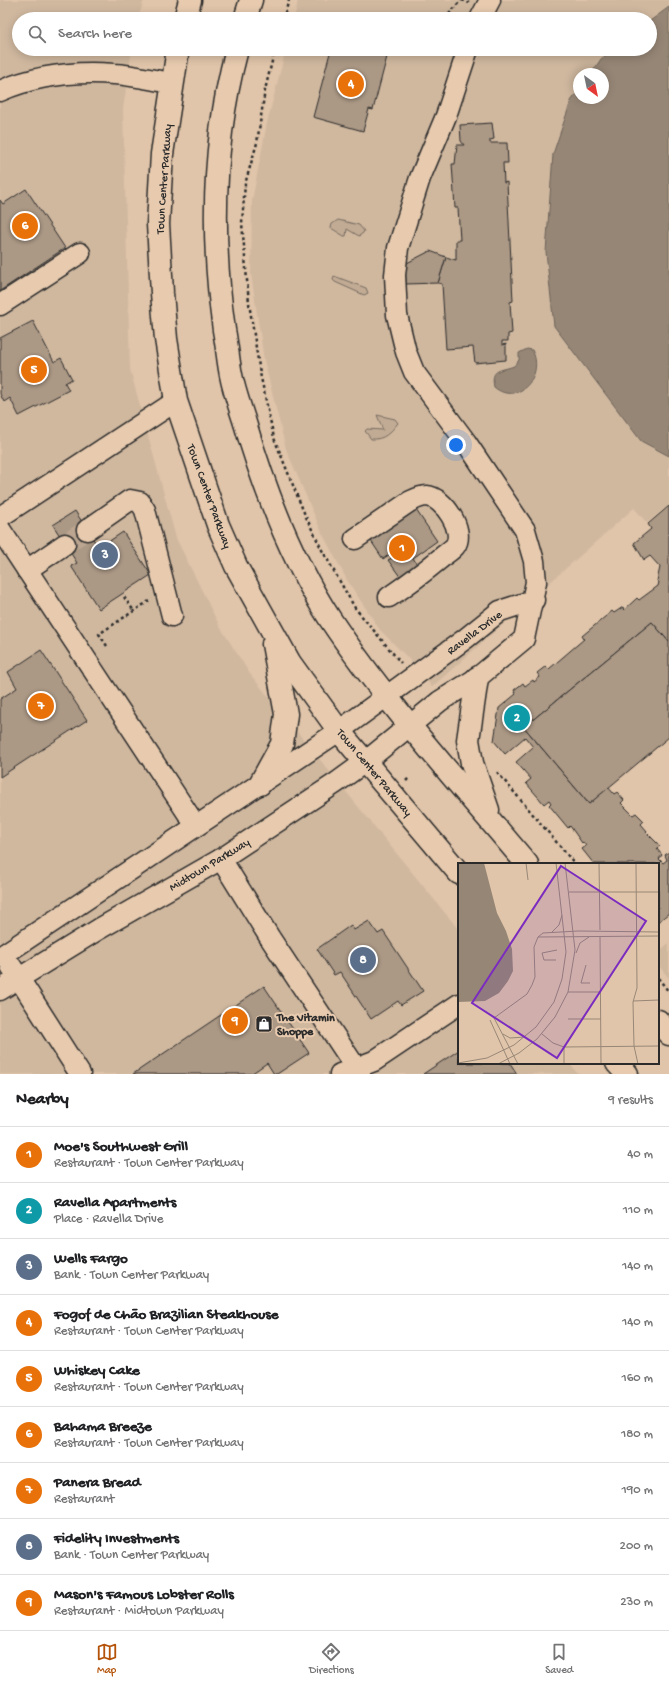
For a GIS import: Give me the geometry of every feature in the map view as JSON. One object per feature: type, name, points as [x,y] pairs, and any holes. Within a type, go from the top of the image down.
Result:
[{"type":"main road","points":[[187,12],[190,0]]},
{"type":"main road","name":"Town Center Parkway","points":[[177,56],[171,83],[162,154],[158,224],[166,339],[176,401],[218,525],[236,566],[290,663],[365,762],[458,872]]},
{"type":"main road","points":[[235,56],[227,95],[217,175],[216,194],[220,300],[231,375],[254,456],[269,498],[287,539],[329,617],[386,696],[409,725],[526,863]]},
{"type":"main road","points":[[260,784],[282,744],[286,714],[271,631]]},
{"type":"main road","points":[[477,678],[468,740],[472,763],[492,822]]},
{"type":"main road","points":[[659,1022],[669,1034]]},
{"type":"main road","points":[[619,1064],[627,1074]]},
{"type":"street","points":[[484,12],[490,0]]},
{"type":"street","points":[[409,725],[440,701],[477,678],[524,639],[534,600],[536,582],[534,561],[526,530],[466,442],[414,372],[406,352],[397,315],[395,276],[398,248],[420,178],[446,116],[466,56]]},
{"type":"street","points":[[0,90],[35,80],[79,72],[116,74],[171,83]]},
{"type":"street","points":[[0,305],[80,253]]},
{"type":"street","points":[[0,517],[176,401]]},
{"type":"street","points":[[355,539],[409,502],[419,497],[426,496],[440,502],[458,528],[459,536],[455,546],[413,581],[389,597]]},
{"type":"street","points":[[87,530],[130,500],[140,502],[145,510],[172,616]]},
{"type":"street","points":[[0,529],[196,826]]},
{"type":"street","points":[[27,570],[65,544]]},
{"type":"street","name":"Ravella Drive","points":[[386,696],[465,639],[500,611],[534,600]]},
{"type":"street","points":[[80,1074],[1,954],[260,784],[340,730],[386,696]]},
{"type":"street","name":"Midtown Parkway","points":[[0,990],[99,929],[221,859],[365,762],[409,725]]},
{"type":"street","points":[[221,859],[352,1072],[374,1061],[458,1005]]},
{"type":"path","points":[[285,12],[289,0]]},
{"type":"path","points":[[451,12],[461,0]]},
{"type":"path","points":[[273,56],[265,90],[257,143],[245,184],[242,223],[249,303],[260,373],[274,438],[304,515],[355,608],[399,660]]},
{"type":"path","points":[[124,597],[134,611]]},
{"type":"path","points":[[107,646],[99,634],[152,599]]},
{"type":"path","points":[[494,768],[574,863]]},
{"type":"path","points":[[659,979],[669,992]]},
{"type":"shaded area","points":[[0,0],[144,0],[140,12],[12,12],[12,56],[131,56],[123,109],[130,369],[176,538],[219,625],[250,674],[458,929],[458,1064],[570,1064],[578,1074],[0,1074]]},
{"type":"shaded area","points":[[298,0],[669,0],[669,7],[657,16],[657,12],[295,12]]},
{"type":"shaded area","points":[[669,7],[669,456],[641,441],[554,326],[546,252],[553,154],[571,101],[573,98],[573,104],[609,104],[609,68],[595,68],[601,59],[605,56],[657,56],[657,16]]},
{"type":"shaded area","points":[[284,56],[605,56],[601,59],[595,68],[573,68],[573,98],[571,101],[546,252],[554,325],[641,441],[669,456],[669,505],[647,523],[634,508],[432,687],[407,657],[380,630],[347,580],[322,533],[286,449],[264,360],[251,274],[252,201],[267,123]]},
{"type":"shaded area","points":[[338,220],[359,225],[364,231],[359,236],[347,229],[346,236],[344,236],[331,228],[332,224]]},
{"type":"shaded area","points":[[334,276],[366,288],[368,293],[364,295],[335,282],[333,280]]},
{"type":"shaded area","points":[[527,349],[532,350],[535,360],[535,370],[527,386],[520,391],[512,393],[503,392],[494,387],[493,381],[495,373],[514,366],[519,360],[519,353]]},
{"type":"shaded area","points":[[377,415],[395,419],[398,423],[383,437],[371,439],[365,431],[367,429],[383,430]]},
{"type":"shaded area","points":[[669,943],[669,978],[659,966],[659,951]]},
{"type":"building","points":[[329,56],[387,56],[373,110],[369,109],[363,131],[313,117]]},
{"type":"building","points":[[492,123],[494,139],[490,140],[490,143],[507,143],[508,163],[503,163],[504,183],[507,182],[513,301],[510,302],[512,333],[508,334],[508,341],[502,341],[502,345],[506,344],[506,360],[475,363],[473,347],[446,349],[442,284],[438,283],[446,257],[456,260],[456,240],[460,240],[458,208],[455,208],[452,164],[455,164],[457,145],[464,145],[461,141],[460,125]]},
{"type":"building","points":[[26,189],[65,248],[0,291],[0,200],[3,204]]},
{"type":"building","points":[[430,251],[446,257],[438,283],[406,284],[405,264]]},
{"type":"building","points":[[33,321],[54,362],[61,358],[72,379],[65,383],[69,390],[19,416],[10,398],[4,402],[0,394],[0,338]]},
{"type":"building","points":[[669,506],[669,642],[652,622],[524,727],[589,804],[608,787],[614,794],[617,792],[624,800],[621,803],[633,815],[636,813],[644,821],[641,824],[647,831],[646,832],[660,846],[657,849],[662,855],[659,859],[663,863],[667,860],[665,855],[669,852],[669,913],[659,921],[659,863],[593,863],[582,849],[586,846],[583,842],[582,843],[570,826],[568,828],[549,805],[551,803],[549,800],[544,804],[526,783],[531,779],[516,762],[533,747],[525,737],[505,754],[494,741],[499,708],[516,694],[514,690],[523,683],[525,686],[533,680],[534,682],[540,677],[537,673],[546,666],[549,669],[584,639],[582,636],[612,611],[614,613],[623,607],[624,610],[637,598],[639,600],[658,586],[659,582],[657,581],[660,567],[650,556],[644,560],[634,543],[651,529],[648,524]]},
{"type":"building","points":[[414,507],[437,541],[413,558],[418,566],[401,578],[388,560],[392,558],[390,554],[383,559],[369,538]]},
{"type":"building","points":[[75,511],[99,548],[123,532],[151,575],[99,609],[71,566],[77,563],[53,525]]},
{"type":"building","points":[[652,622],[669,642],[669,737],[589,804],[524,727]]},
{"type":"building","points":[[41,650],[87,720],[0,777],[0,699],[17,688],[8,672]]},
{"type":"building","points":[[369,921],[378,934],[383,931],[423,991],[401,1005],[398,1001],[371,1019],[340,972],[334,975],[317,949],[351,925],[354,930]]},
{"type":"building","points":[[264,986],[309,1053],[277,1074],[274,1074],[267,1063],[251,1074],[133,1074]]},
{"type":"building","points":[[458,1051],[458,1064],[511,1064],[517,1074],[423,1074]]},
{"type":"tunnel","points":[[65,544],[87,530]]},
{"type":"place","name":"Fogof de Chão Brazilian Steakhouse","points":[[351,84]]},
{"type":"place","name":"Bahama Breeze","points":[[25,226]]},
{"type":"place","name":"Whiskey Cake","points":[[34,370]]},
{"type":"place","name":"Moe's Southwest Grill","points":[[402,548]]},
{"type":"place","name":"Wells Fargo","points":[[105,555]]},
{"type":"place","name":"Panera Bread","points":[[41,706]]},
{"type":"place","name":"Ravella Apartments","points":[[517,718]]},
{"type":"place","name":"Fidelity Investments","points":[[363,960]]},
{"type":"place","name":"Mason's Famous Lobster Rolls","points":[[235,1021]]},
{"type":"place","name":"The Vitamin Shoppe","points":[[264,1024]]}]
